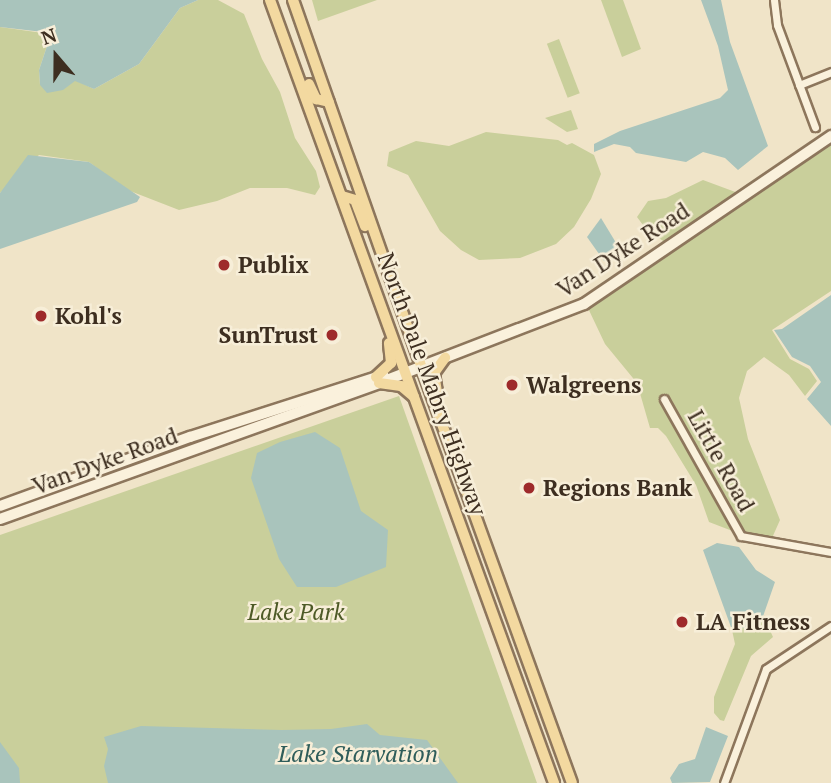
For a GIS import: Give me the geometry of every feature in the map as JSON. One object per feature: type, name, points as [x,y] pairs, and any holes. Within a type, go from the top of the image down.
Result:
[{"type":"main road","points":[[272,0],[313,94],[321,102],[329,102]]},
{"type":"main road","name":"North Dale Mabry Highway","points":[[272,0],[554,783]]},
{"type":"main road","name":"North Dale Mabry Highway","points":[[293,0],[421,366],[572,783]]},
{"type":"main road","name":"Van Dyke Road","points":[[0,506],[190,437],[445,358],[584,304],[831,136]]},
{"type":"main road","points":[[342,196],[355,200],[383,271],[392,282]]},
{"type":"main road","points":[[354,227],[363,271],[393,356],[378,380],[401,386],[416,399]]},
{"type":"main road","points":[[445,358],[434,373],[434,385],[549,706],[552,726],[543,754]]},
{"type":"main road","name":"Van Dyke Road","points":[[0,519],[378,380]]},
{"type":"main road","points":[[60,498],[105,476],[184,446],[190,437]]},
{"type":"main road","points":[[498,628],[509,641],[536,718],[546,729],[552,726]]},
{"type":"street","points":[[774,0],[777,25],[815,127]]},
{"type":"street","points":[[799,85],[831,72]]},
{"type":"street","name":"Little Road","points":[[664,399],[741,536],[831,552]]},
{"type":"street","points":[[724,783],[766,669],[831,626]]},
{"type":"green space","points":[[198,0],[218,0],[244,14],[262,59],[280,92],[295,138],[316,171],[320,187],[315,195],[287,188],[250,188],[217,201],[179,210],[125,189],[89,162],[39,155],[0,193],[0,27],[43,33],[48,43],[39,70],[40,85],[75,80],[94,89],[139,64],[180,8]]},
{"type":"green space","points":[[312,0],[377,0],[318,21]]},
{"type":"green space","points":[[601,0],[623,0],[641,49],[622,57]]},
{"type":"green space","points":[[559,39],[580,93],[568,98],[547,44]]},
{"type":"green space","points":[[571,110],[578,129],[567,132],[545,118]]},
{"type":"green space","points":[[486,132],[558,140],[567,145],[572,143],[594,155],[601,174],[591,199],[574,227],[556,244],[520,258],[479,260],[461,250],[440,231],[408,175],[387,166],[389,152],[416,141],[449,146]]},
{"type":"green space","points":[[831,140],[831,291],[772,330],[790,359],[809,369],[817,381],[805,396],[789,375],[764,357],[747,371],[739,398],[748,439],[780,520],[772,538],[743,533],[665,395],[660,397],[735,532],[709,522],[696,485],[666,436],[658,428],[650,428],[637,383],[605,344],[587,306]]},
{"type":"green space","points":[[703,180],[738,193],[666,243],[646,229],[637,217],[648,201],[666,198]]},
{"type":"green space","name":"Lake Park","points":[[399,396],[537,783],[0,783],[0,535]]},
{"type":"green space","points":[[764,617],[773,637],[751,656],[724,721],[720,720],[714,713],[714,697],[735,644],[732,630],[760,625]]},
{"type":"water","points":[[0,0],[198,0],[180,8],[139,64],[94,89],[75,81],[63,90],[47,93],[40,85],[39,70],[48,43],[43,32],[0,27]]},
{"type":"water","points":[[701,0],[721,0],[730,42],[768,146],[738,170],[725,158],[703,152],[686,162],[636,153],[630,147],[614,144],[594,152],[594,144],[620,131],[720,98],[728,90],[718,46]]},
{"type":"water","points":[[28,155],[89,162],[140,197],[137,202],[0,249],[0,193]]},
{"type":"water","points":[[601,218],[621,251],[604,261],[587,237]]},
{"type":"water","points":[[831,295],[831,426],[807,399],[821,382],[810,366],[792,357],[774,330],[782,329]]},
{"type":"water","points":[[315,432],[340,448],[361,511],[388,530],[386,567],[336,587],[297,587],[279,559],[251,478],[257,453],[280,442]]},
{"type":"water","points":[[717,543],[739,547],[756,570],[775,582],[760,625],[732,630],[703,550]]},
{"type":"water","name":"Lake Starvation","points":[[367,724],[380,735],[427,740],[458,783],[108,783],[104,766],[108,749],[104,737],[141,726],[282,730],[331,729]]},
{"type":"water","points":[[706,727],[728,736],[710,782],[672,783],[670,778],[679,764],[695,759]]},
{"type":"water","points":[[0,742],[19,768],[20,783],[0,783]]},
{"type":"place","name":"Publix","points":[[224,265]]},
{"type":"place","name":"Kohl's","points":[[41,316]]},
{"type":"place","name":"SunTrust","points":[[332,335]]},
{"type":"place","name":"Walgreens","points":[[512,385]]},
{"type":"place","name":"Regions Bank","points":[[529,488]]},
{"type":"place","name":"LA Fitness","points":[[682,622]]}]
